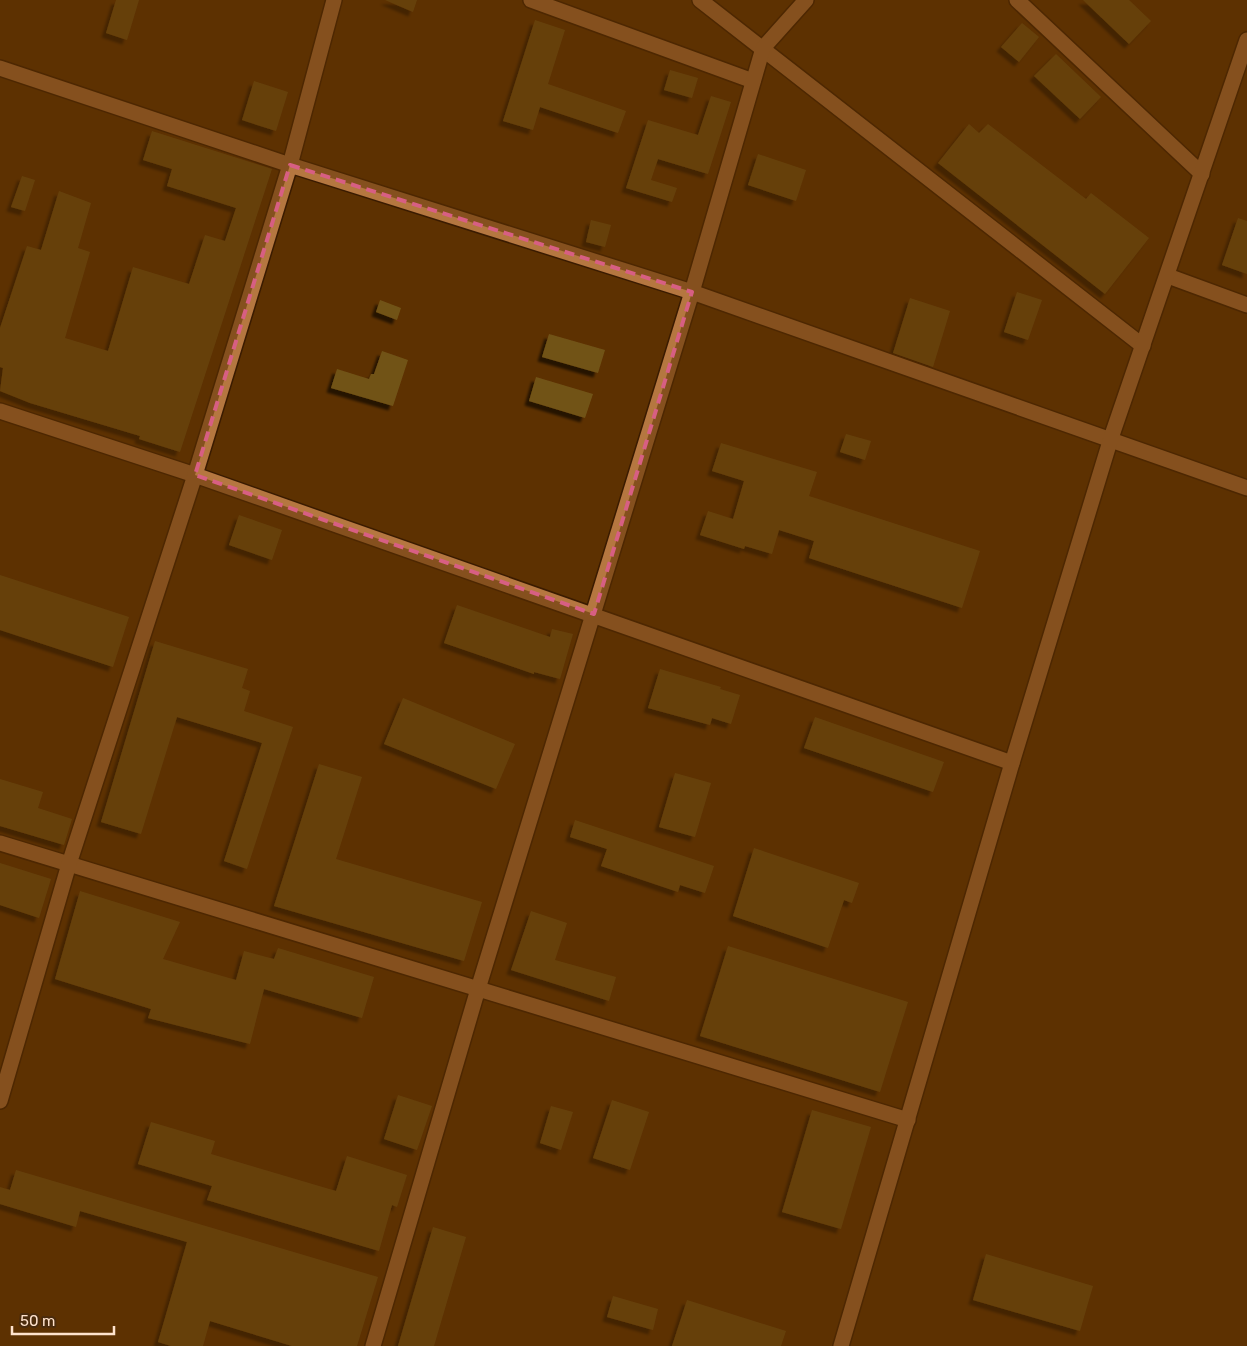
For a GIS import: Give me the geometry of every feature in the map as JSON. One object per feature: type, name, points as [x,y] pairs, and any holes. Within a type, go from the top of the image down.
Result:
[{"type":"street","points":[[0,1101],[6,1055],[195,475],[290,165],[334,0]]},
{"type":"street","points":[[531,0],[753,81]]},
{"type":"street","points":[[700,0],[1144,346]]},
{"type":"street","points":[[373,1346],[478,989],[692,292],[763,48],[806,0]]},
{"type":"street","points":[[1017,0],[1202,174]]},
{"type":"street","points":[[841,1346],[1012,763],[1111,438],[1168,276],[1247,40]]},
{"type":"street","points":[[0,68],[290,165],[692,292],[1111,438],[1247,488]]},
{"type":"street","points":[[1168,276],[1247,305]]},
{"type":"street","points":[[0,411],[195,475],[594,614],[1012,763]]},
{"type":"street","points":[[0,843],[908,1120]]},
{"type":"highlighted area","points":[[290,165],[692,292],[594,614],[195,475]]},
{"type":"building","points":[[116,0],[139,0],[127,40],[106,33]]},
{"type":"building","points":[[385,0],[417,0],[413,12]]},
{"type":"building","points":[[1083,0],[1129,0],[1151,21],[1129,44]]},
{"type":"building","points":[[535,20],[565,30],[548,84],[626,111],[618,133],[540,107],[533,130],[503,121]]},
{"type":"building","points":[[1022,23],[1039,37],[1019,62],[1001,47]]},
{"type":"building","points":[[1056,54],[1101,97],[1080,119],[1034,76]]},
{"type":"building","points":[[670,70],[698,78],[692,98],[664,90]]},
{"type":"building","points":[[254,81],[288,92],[276,131],[242,120]]},
{"type":"building","points":[[711,96],[731,102],[708,174],[658,159],[651,180],[677,188],[672,202],[626,188],[648,120],[698,135]]},
{"type":"building","points":[[969,124],[979,133],[988,124],[1086,199],[1091,193],[1149,238],[1105,294],[938,163]]},
{"type":"building","points":[[152,131],[272,169],[180,452],[139,439],[140,436],[30,403],[0,391],[3,368],[0,367],[0,328],[27,246],[41,250],[59,191],[91,203],[78,248],[90,252],[65,338],[108,351],[133,267],[189,284],[205,235],[225,241],[236,208],[167,186],[172,169],[143,160]]},
{"type":"building","points":[[758,154],[806,170],[796,201],[748,185]]},
{"type":"building","points":[[22,176],[35,180],[25,211],[11,207]]},
{"type":"building","points":[[1238,218],[1247,221],[1247,274],[1222,265]]},
{"type":"building","points":[[591,220],[611,225],[605,247],[586,242]]},
{"type":"building","points":[[1017,292],[1042,300],[1028,340],[1004,332]]},
{"type":"building","points":[[910,298],[950,311],[933,367],[893,353]]},
{"type":"building","points":[[380,300],[401,308],[397,320],[376,312]]},
{"type":"building","points":[[549,334],[605,350],[598,373],[542,357]]},
{"type":"building","points":[[382,351],[408,360],[393,406],[331,388],[337,369],[369,379],[371,374],[374,374]]},
{"type":"building","points":[[536,377],[593,394],[585,418],[529,401]]},
{"type":"building","points":[[846,434],[871,441],[865,460],[840,452]]},
{"type":"building","points":[[721,443],[817,472],[809,496],[980,551],[962,608],[809,558],[814,541],[779,530],[772,554],[745,546],[744,549],[700,535],[708,511],[733,519],[744,481],[712,471]]},
{"type":"building","points":[[239,515],[282,530],[272,560],[229,545]]},
{"type":"building","points":[[0,575],[129,617],[113,667],[0,630]]},
{"type":"building","points":[[457,605],[550,637],[552,629],[573,634],[560,679],[534,672],[534,674],[444,643]]},
{"type":"building","points":[[155,641],[248,669],[242,688],[250,691],[244,711],[293,727],[247,869],[224,861],[262,743],[177,717],[141,834],[101,822]]},
{"type":"building","points":[[660,669],[721,687],[720,689],[740,695],[731,724],[712,718],[710,725],[648,708]]},
{"type":"building","points":[[403,698],[515,744],[496,789],[384,744]]},
{"type":"building","points":[[815,717],[944,762],[933,792],[804,748]]},
{"type":"building","points":[[319,764],[362,777],[336,859],[482,902],[464,961],[274,906]]},
{"type":"building","points":[[675,773],[711,783],[695,837],[659,827]]},
{"type":"building","points":[[0,779],[43,792],[38,808],[72,819],[64,845],[0,826]]},
{"type":"building","points":[[575,820],[714,866],[705,893],[680,885],[678,892],[601,866],[607,849],[570,837]]},
{"type":"building","points":[[754,848],[859,883],[852,903],[844,900],[828,948],[733,916]]},
{"type":"building","points":[[0,863],[51,879],[39,918],[0,905]]},
{"type":"building","points":[[80,891],[180,922],[163,959],[236,980],[244,951],[274,959],[278,948],[374,977],[362,1018],[264,989],[250,1044],[148,1018],[151,1009],[55,979]]},
{"type":"building","points":[[531,911],[567,923],[555,960],[616,977],[609,1001],[511,970]]},
{"type":"building","points":[[728,946],[908,1002],[880,1092],[700,1036]]},
{"type":"building","points":[[398,1095],[432,1106],[417,1150],[384,1139]]},
{"type":"building","points":[[612,1100],[649,1112],[630,1170],[593,1158]]},
{"type":"building","points":[[551,1106],[573,1112],[561,1150],[540,1143]]},
{"type":"building","points":[[812,1110],[871,1127],[841,1229],[782,1212]]},
{"type":"building","points":[[151,1122],[215,1141],[211,1154],[336,1191],[347,1156],[407,1175],[397,1207],[392,1205],[379,1251],[207,1200],[212,1186],[138,1164]]},
{"type":"building","points":[[16,1170],[378,1277],[357,1346],[292,1346],[210,1321],[203,1346],[171,1346],[158,1342],[187,1242],[80,1211],[76,1227],[0,1204],[0,1187],[10,1190]]},
{"type":"building","points":[[433,1227],[466,1237],[434,1346],[398,1346]]},
{"type":"building","points":[[986,1254],[1093,1286],[1080,1331],[973,1300]]},
{"type":"building","points":[[613,1296],[658,1309],[653,1330],[607,1317]]},
{"type":"building","points":[[687,1300],[786,1331],[781,1346],[672,1346]]}]
